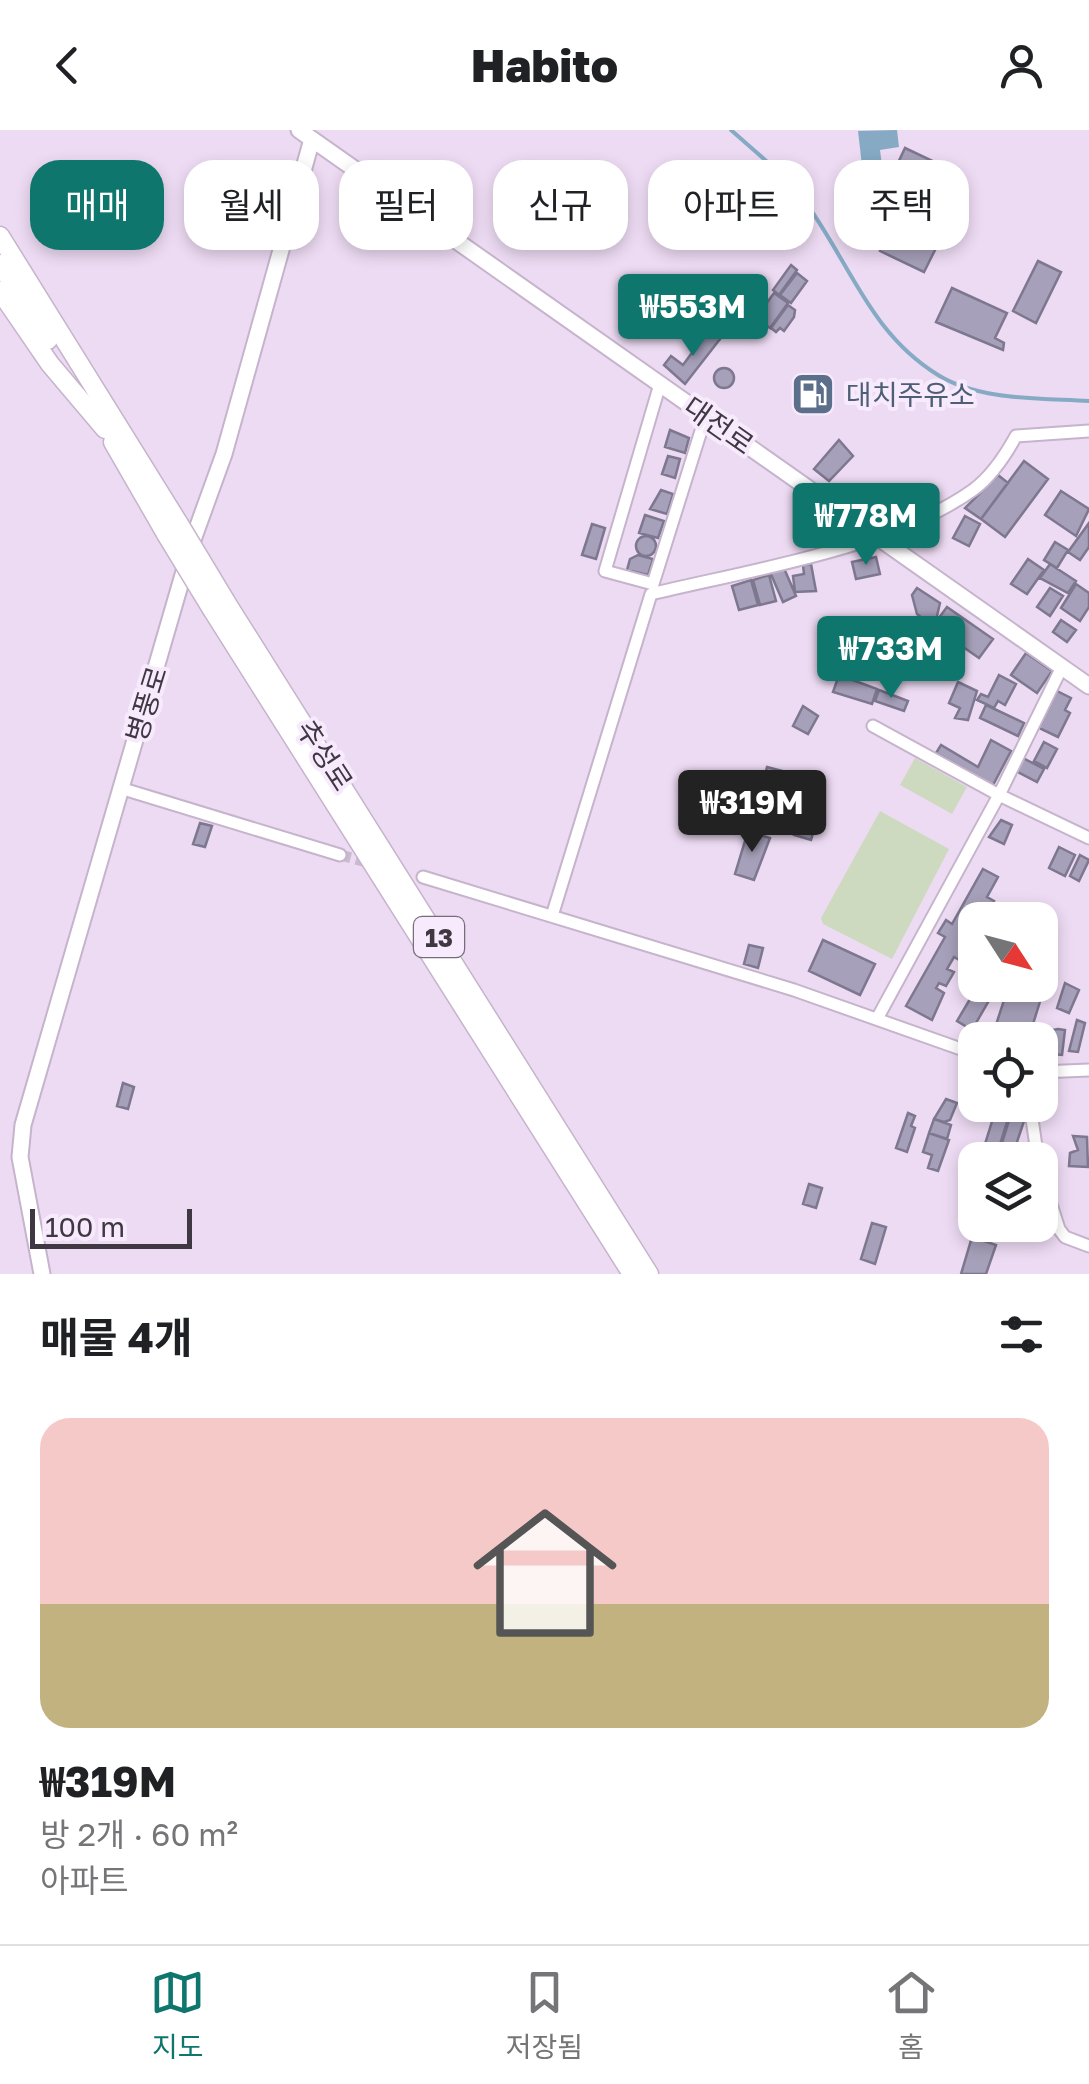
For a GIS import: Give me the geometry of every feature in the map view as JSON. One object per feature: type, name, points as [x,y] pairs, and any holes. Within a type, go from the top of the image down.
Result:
[{"type":"main road","points":[[0,220],[53,311],[70,355]]},
{"type":"main road","name":"추성로","points":[[0,236],[172,529],[632,1274]]},
{"type":"main road","name":"추성로","points":[[0,264],[172,529]]},
{"type":"main road","points":[[0,291],[50,364],[105,429]]},
{"type":"main road","name":"추성로","points":[[220,607],[376,833],[649,1274]]},
{"type":"street","name":"대전로","points":[[305,134],[1089,686]]},
{"type":"street","name":"병풍로","points":[[42,1274],[20,1157],[23,1125],[120,788],[228,438],[305,134]]},
{"type":"street","points":[[660,384],[605,570],[652,589],[862,544],[974,490],[992,472],[1016,436],[1089,431]]},
{"type":"street","points":[[552,916],[706,415]]},
{"type":"street","points":[[878,1017],[1000,794],[1062,667]]},
{"type":"street","points":[[873,726],[1089,838]]},
{"type":"street","points":[[120,788],[340,854]]},
{"type":"street","points":[[423,877],[878,1017],[958,1048]]},
{"type":"street","points":[[1058,1071],[1089,1070]]},
{"type":"street","points":[[1058,1226],[1066,1237],[1089,1246]]},
{"type":"green space","points":[[915,758],[967,787],[952,814],[900,785]]},
{"type":"green space","points":[[880,811],[949,849],[892,959],[823,924],[821,918]]},
{"type":"water","points":[[897,130],[899,147],[880,150],[881,160],[861,160],[858,131]]},
{"type":"building","points":[[905,148],[930,160],[899,160]]},
{"type":"building","points":[[880,250],[935,250],[924,272]]},
{"type":"building","points":[[1038,261],[1061,272],[1036,323],[1013,311]]},
{"type":"building","points":[[791,265],[797,270],[779,295],[773,290]]},
{"type":"building","points":[[797,273],[807,281],[791,303],[780,295]]},
{"type":"building","points":[[682,285],[690,291],[673,314],[665,308]]},
{"type":"building","points":[[952,288],[1007,313],[995,338],[1004,343],[1003,350],[936,322]]},
{"type":"building","points":[[774,293],[788,303],[770,328],[756,318]]},
{"type":"building","points":[[687,297],[702,309],[687,330],[674,320]]},
{"type":"building","points":[[788,305],[795,310],[794,317],[784,331],[780,328],[776,332],[771,328]]},
{"type":"building","points":[[735,311],[745,322],[725,332],[719,324]]},
{"type":"building","points":[[653,314],[662,323],[653,332],[644,323]]},
{"type":"building","points":[[708,331],[720,339],[685,384],[664,365],[671,356],[683,365]]},
{"type":"building","points":[[724,368],[734,378],[724,388],[714,378]]},
{"type":"building","points":[[670,430],[689,438],[685,453],[665,447]]},
{"type":"building","points":[[839,440],[853,456],[829,481],[814,469]]},
{"type":"building","points":[[668,456],[680,459],[675,478],[662,474]]},
{"type":"building","points":[[1024,461],[1048,479],[1005,537],[981,519]]},
{"type":"building","points":[[998,475],[1008,483],[981,519],[965,508]]},
{"type":"building","points":[[661,490],[673,494],[667,514],[650,509]]},
{"type":"building","points":[[1061,491],[1089,509],[1076,536],[1045,515]]},
{"type":"building","points":[[645,515],[664,521],[658,538],[639,533]]},
{"type":"building","points":[[965,516],[980,524],[969,546],[953,538]]},
{"type":"building","points":[[1089,523],[1089,547],[1080,560],[1068,552]]},
{"type":"building","points":[[592,524],[605,528],[596,559],[582,555]]},
{"type":"building","points":[[646,536],[656,546],[646,556],[636,546]]},
{"type":"building","points":[[1055,542],[1068,550],[1057,568],[1044,560]]},
{"type":"building","points":[[638,555],[653,559],[648,575],[627,570],[630,559]]},
{"type":"building","points":[[876,557],[880,574],[856,579],[852,562]]},
{"type":"building","points":[[1028,559],[1044,570],[1027,594],[1011,584]]},
{"type":"building","points":[[811,564],[816,591],[795,592],[793,576],[804,574],[803,565]]},
{"type":"building","points":[[1050,564],[1076,581],[1068,593],[1040,578]]},
{"type":"building","points":[[783,566],[796,596],[783,602],[770,572]]},
{"type":"building","points":[[769,575],[776,601],[760,605],[753,580]]},
{"type":"building","points":[[751,580],[758,605],[739,610],[732,586]]},
{"type":"building","points":[[1076,584],[1089,593],[1089,607],[1080,621],[1061,608]]},
{"type":"building","points":[[917,588],[940,603],[936,620],[926,621],[917,614],[912,595]]},
{"type":"building","points":[[1050,588],[1063,596],[1050,616],[1037,607]]},
{"type":"building","points":[[947,607],[993,639],[979,658],[933,626]]},
{"type":"building","points":[[1061,620],[1076,630],[1067,642],[1053,632]]},
{"type":"building","points":[[1026,653],[1052,671],[1037,693],[1011,675]]},
{"type":"building","points":[[839,675],[877,689],[872,704],[833,692]]},
{"type":"building","points":[[999,675],[1016,684],[1005,705],[998,701],[994,708],[977,700],[981,694],[988,697]]},
{"type":"building","points":[[958,682],[977,691],[968,720],[955,718],[960,708],[949,703]]},
{"type":"building","points":[[879,690],[908,701],[904,711],[875,701]]},
{"type":"building","points":[[1057,691],[1071,698],[1065,710],[1070,713],[1058,737],[1039,728]]},
{"type":"building","points":[[986,705],[1024,723],[1018,736],[980,718]]},
{"type":"building","points":[[803,706],[818,716],[808,734],[793,726]]},
{"type":"building","points":[[991,740],[1011,751],[993,785],[936,753],[941,745],[978,767]]},
{"type":"building","points":[[1044,742],[1057,749],[1047,768],[1034,761]]},
{"type":"building","points":[[1023,758],[1044,769],[1037,782],[1016,771]]},
{"type":"building","points":[[767,767],[782,771],[769,817],[755,813]]},
{"type":"building","points":[[806,795],[823,800],[811,840],[794,835]]},
{"type":"building","points":[[1001,820],[1012,825],[1004,844],[989,837]]},
{"type":"building","points":[[200,823],[212,826],[205,847],[193,844]]},
{"type":"building","points":[[748,831],[770,838],[754,880],[735,874]]},
{"type":"building","points":[[1059,847],[1075,855],[1065,876],[1049,868]]},
{"type":"building","points":[[1080,855],[1089,860],[1079,881],[1070,876]]},
{"type":"building","points":[[983,869],[998,877],[987,897],[993,902],[964,902]]},
{"type":"building","points":[[958,913],[958,959],[954,957],[947,969],[954,972],[946,986],[939,983],[936,988],[944,993],[932,1020],[906,1006],[945,937],[938,933],[946,920],[952,924]]},
{"type":"building","points":[[823,940],[875,964],[860,995],[809,971]]},
{"type":"building","points":[[749,945],[763,948],[758,968],[744,964]]},
{"type":"building","points":[[1065,983],[1079,990],[1069,1013],[1057,1008]]},
{"type":"building","points":[[968,1002],[988,1002],[977,1022],[957,1021]]},
{"type":"building","points":[[1003,1002],[1040,1002],[1034,1022],[997,1022]]},
{"type":"building","points":[[1077,1020],[1085,1023],[1078,1052],[1069,1051]]},
{"type":"building","points":[[1058,1029],[1065,1030],[1062,1055],[1058,1055]]},
{"type":"building","points":[[123,1083],[134,1087],[128,1109],[117,1106]]},
{"type":"building","points":[[946,1099],[957,1103],[950,1120],[934,1119]]},
{"type":"building","points":[[908,1113],[915,1116],[911,1126],[915,1128],[907,1152],[896,1148]]},
{"type":"building","points":[[934,1119],[951,1125],[947,1139],[929,1133]]},
{"type":"building","points":[[992,1122],[1007,1122],[1001,1142],[986,1142]]},
{"type":"building","points":[[1008,1122],[1024,1122],[1017,1142],[1002,1142]]},
{"type":"building","points":[[929,1133],[949,1140],[938,1171],[928,1168],[932,1155],[923,1152]]},
{"type":"building","points":[[1073,1136],[1087,1137],[1088,1167],[1069,1166],[1070,1153],[1078,1150]]},
{"type":"building","points":[[809,1184],[822,1188],[816,1208],[803,1204]]},
{"type":"building","points":[[872,1223],[886,1227],[875,1264],[861,1259]]},
{"type":"building","points":[[971,1242],[996,1245],[986,1274],[961,1274]]},
{"type":"waterway","points":[[731,130],[799,195],[864,298],[895,340],[915,358],[938,375],[973,390],[1011,397],[1089,401]]},
{"type":"tunnel","points":[[340,855],[371,863]]},
{"type":"place","name":"대치주유소","points":[[813,394]]}]
